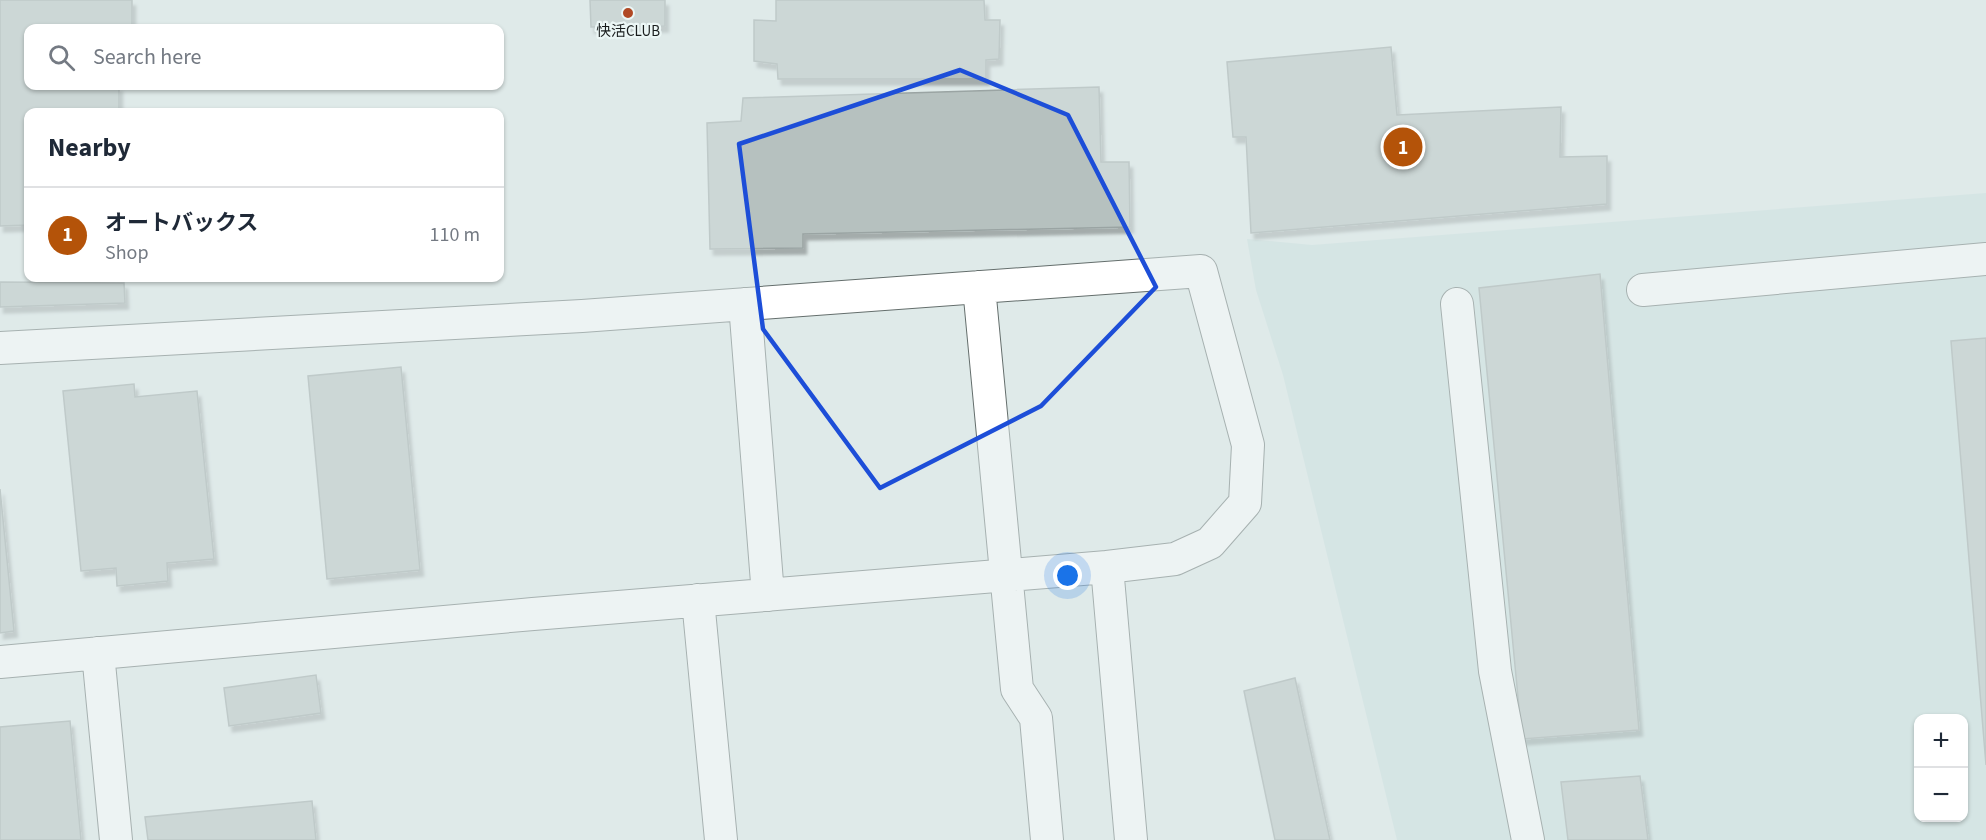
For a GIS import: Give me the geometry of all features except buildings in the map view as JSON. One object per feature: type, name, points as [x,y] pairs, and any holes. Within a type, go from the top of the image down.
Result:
[{"type":"lane","points":[[1643,290],[1986,259]]},
{"type":"lane","points":[[0,348],[582,316],[1201,271],[1248,445],[1245,503],[1210,543],[1175,559],[1107,567],[698,600],[0,662]]},
{"type":"lane","points":[[979,287],[1017,689],[1036,718],[1047,840]]},
{"type":"lane","points":[[745,304],[768,594]]},
{"type":"lane","points":[[1457,304],[1495,671],[1527,840]]},
{"type":"lane","points":[[1107,567],[1131,840]]},
{"type":"lane","points":[[698,600],[722,840]]},
{"type":"lane","points":[[98,653],[116,840]]},
{"type":"highlighted area","points":[[960,70],[1068,115],[1156,287],[1041,406],[880,488],[763,329],[739,144]]},
{"type":"shaded area","points":[[1986,193],[1986,840],[1397,840],[1283,375],[1256,290],[1247,239],[1312,245]]},
{"type":"place","name":"快活CLUB","points":[[628,13]]},
{"type":"place","name":"オートバックス","points":[[1403,147]]}]
